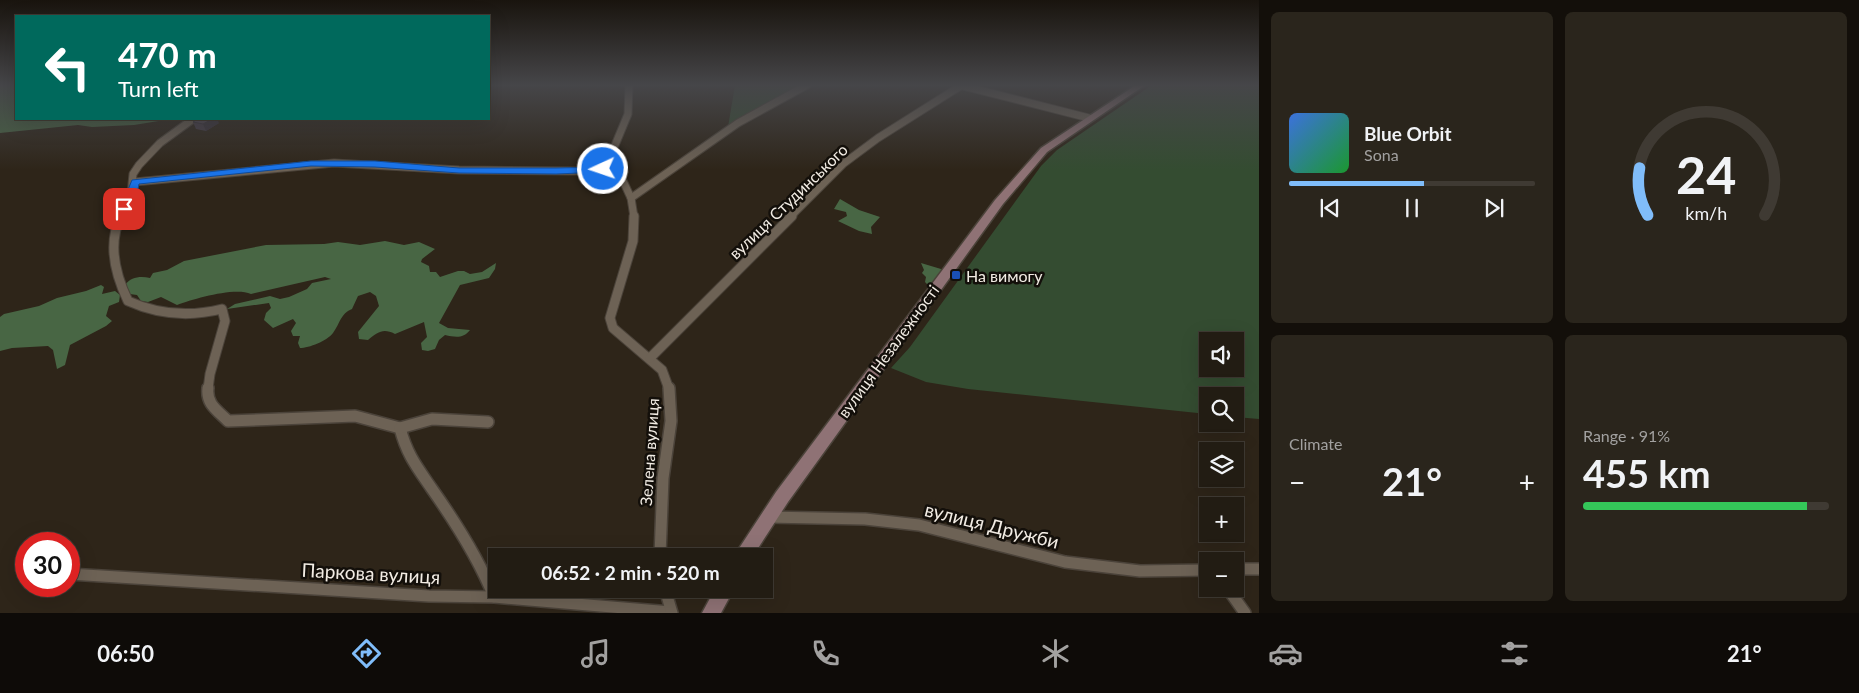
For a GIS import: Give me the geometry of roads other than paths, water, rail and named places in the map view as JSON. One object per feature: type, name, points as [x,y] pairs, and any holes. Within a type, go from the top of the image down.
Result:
[{"type":"street","name":"Зелена вулиця","points":[[628,114],[613,150],[617,168],[631,198],[635,220],[633,241],[610,318],[613,328],[650,358],[667,379],[671,421],[664,478],[660,548]]},
{"type":"street","points":[[631,198],[751,114]]},
{"type":"street","name":"вулиця Студинського","points":[[650,358],[843,164],[878,138],[919,114]]},
{"type":"street","points":[[1072,114],[1089,118]]},
{"type":"street","name":"вулиця Незалежності","points":[[748,548],[768,517],[999,202],[1044,150],[1096,114]]},
{"type":"street","points":[[191,120],[167,136],[150,153],[134,174],[135,182],[132,194],[117,224],[112,247],[122,290],[128,301],[148,311],[201,312],[222,309],[225,321],[210,374],[207,396],[209,404],[228,421],[238,422],[324,416],[355,416],[400,428],[414,421],[435,419],[488,422]]},
{"type":"street","points":[[135,182],[334,162],[469,170],[575,171],[617,168]]},
{"type":"street","points":[[400,428],[404,444],[415,467],[432,489],[474,555],[488,582]]},
{"type":"street","name":"вулиця Дружби","points":[[768,517],[865,519],[919,526],[1065,562],[1140,571],[1199,570]]},
{"type":"street","points":[[1244,570],[1259,569]]},
{"type":"street","name":"Паркова вулиця","points":[[80,575],[429,596],[488,597]]},
{"type":"street","points":[[1234,597],[1245,613]]},
{"type":"street","name":"Паркова вулиця","points":[[506,598],[671,612]]},
{"type":"street","points":[[667,598],[671,612]]},
{"type":"street","points":[[711,613],[720,598]]},
{"type":"place","name":"На вимогу","points":[[956,275]]}]
